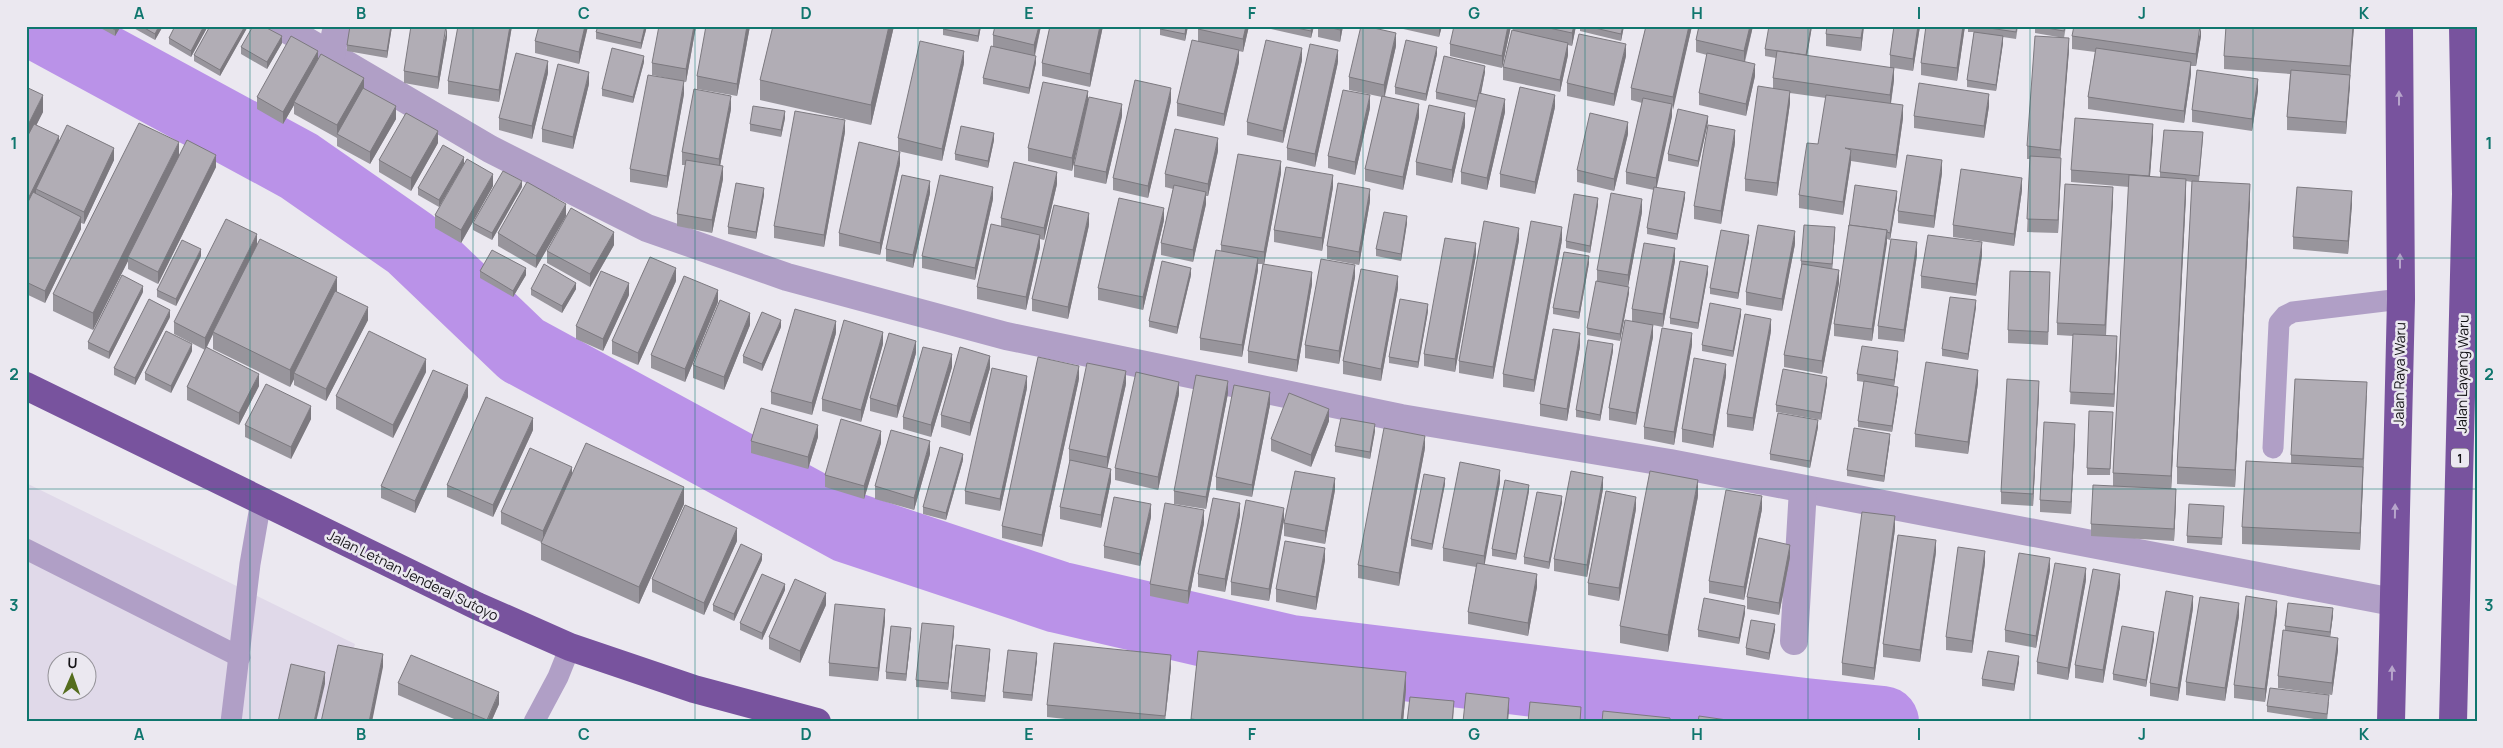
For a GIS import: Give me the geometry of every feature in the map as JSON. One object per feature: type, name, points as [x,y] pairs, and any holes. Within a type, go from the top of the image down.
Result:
[{"type":"highway","name":"Jalan Raya Waru","points":[[2391,722],[2401,299],[2399,26]]},
{"type":"highway","name":"Jalan Layang Waru","points":[[2453,722],[2466,194],[2463,26]]},
{"type":"highway","name":"Jalan Letnan Jenderal Sutoyo","points":[[26,386],[477,606],[570,647],[694,689],[817,722]]},
{"type":"street","points":[[281,26],[490,149],[647,228],[787,277],[1006,336],[1401,418],[1670,463],[2393,602]]},
{"type":"street","points":[[331,55],[337,26]]},
{"type":"street","points":[[1794,641],[1803,490]]},
{"type":"lane","points":[[2273,448],[2279,323],[2285,316],[2293,312],[2401,299]]},
{"type":"lane","points":[[231,722],[250,564],[261,500]]},
{"type":"lane","points":[[26,549],[240,657]]},
{"type":"lane","points":[[534,722],[558,677],[570,647]]},
{"type":"shaded area","points":[[26,483],[355,644],[331,722],[26,722]]},
{"type":"building","points":[[109,26],[118,26],[115,30]]},
{"type":"building","points":[[141,26],[159,26],[155,34]]},
{"type":"building","points":[[175,26],[204,26],[191,51],[169,38]]},
{"type":"building","points":[[210,26],[245,26],[220,70],[194,55]]},
{"type":"building","points":[[253,26],[263,26],[282,36],[267,62],[241,47]]},
{"type":"building","points":[[350,26],[391,26],[387,51],[347,45]]},
{"type":"building","points":[[411,26],[446,26],[438,77],[404,71]]},
{"type":"building","points":[[458,26],[510,26],[499,90],[448,81]]},
{"type":"building","points":[[539,26],[585,26],[579,52],[535,41]]},
{"type":"building","points":[[598,26],[645,26],[641,43],[596,32]]},
{"type":"building","points":[[659,26],[694,26],[686,69],[652,63]]},
{"type":"building","points":[[706,26],[747,26],[737,84],[697,76]]},
{"type":"building","points":[[773,26],[889,26],[871,105],[760,80]]},
{"type":"building","points":[[944,26],[980,26],[978,36],[943,29]]},
{"type":"building","points":[[995,26],[1039,26],[1034,45],[993,35]]},
{"type":"building","points":[[1050,26],[1100,26],[1090,74],[1042,63]]},
{"type":"building","points":[[1161,26],[1186,26],[1185,34],[1160,29]]},
{"type":"building","points":[[1199,26],[1246,26],[1243,39],[1198,29]]},
{"type":"building","points":[[1287,26],[1312,26],[1311,31]]},
{"type":"building","points":[[1324,26],[1340,26],[1340,30]]},
{"type":"building","points":[[1361,26],[1396,33],[1384,85],[1349,77]]},
{"type":"building","points":[[1454,26],[1508,26],[1502,56],[1450,44]]},
{"type":"building","points":[[1540,26],[1574,26],[1572,33]]},
{"type":"building","points":[[1586,26],[1623,26],[1621,34]]},
{"type":"building","points":[[1646,26],[1689,26],[1673,97],[1631,88]]},
{"type":"building","points":[[1699,26],[1750,26],[1744,51],[1696,40]]},
{"type":"building","points":[[1769,26],[1811,26],[1806,55],[1765,49]]},
{"type":"building","points":[[1827,26],[1863,26],[1861,38],[1826,34]]},
{"type":"building","points":[[1894,26],[1918,26],[1913,59],[1890,55]]},
{"type":"building","points":[[1926,26],[1963,26],[1957,68],[1921,63]]},
{"type":"building","points":[[1976,26],[2017,26],[2016,32]]},
{"type":"building","points":[[2035,26],[2065,26],[2064,31]]},
{"type":"building","points":[[2074,26],[2200,26],[2196,54],[2072,36]]},
{"type":"building","points":[[2226,26],[2353,26],[2350,66],[2224,56]]},
{"type":"building","points":[[1512,30],[1568,43],[1560,80],[1503,67]]},
{"type":"building","points":[[1974,32],[2003,36],[1996,85],[1967,80]]},
{"type":"building","points":[[1579,34],[1626,44],[1614,94],[1567,83]]},
{"type":"building","points":[[291,36],[318,51],[283,112],[257,97]]},
{"type":"building","points":[[2035,36],[2069,38],[2060,150],[2027,146]]},
{"type":"building","points":[[1192,40],[1239,50],[1224,114],[1177,103]]},
{"type":"building","points":[[1266,40],[1302,48],[1283,131],[1247,122]]},
{"type":"building","points":[[1406,40],[1437,47],[1426,94],[1395,87]]},
{"type":"building","points":[[920,41],[964,51],[942,149],[898,138]]},
{"type":"building","points":[[1310,44],[1338,50],[1315,154],[1287,148]]},
{"type":"building","points":[[991,46],[1036,56],[1029,88],[983,78]]},
{"type":"building","points":[[612,48],[644,56],[633,97],[602,89]]},
{"type":"building","points":[[2096,48],[2191,62],[2184,111],[2088,97]]},
{"type":"building","points":[[1777,51],[1894,68],[1890,95],[1773,78]]},
{"type":"building","points":[[516,53],[548,61],[532,126],[499,118]]},
{"type":"building","points":[[1707,53],[1755,64],[1746,104],[1699,93]]},
{"type":"building","points":[[321,54],[364,78],[337,125],[294,102]]},
{"type":"building","points":[[1444,56],[1485,66],[1477,101],[1436,92]]},
{"type":"building","points":[[558,64],[589,72],[573,137],[542,129]]},
{"type":"building","points":[[2197,70],[2258,79],[2252,119],[2192,110]]},
{"type":"building","points":[[2291,70],[2350,75],[2346,122],[2287,117]]},
{"type":"building","points":[[648,75],[684,81],[667,176],[630,169]]},
{"type":"building","points":[[1135,80],[1171,88],[1148,186],[1113,178]]},
{"type":"building","points":[[1043,82],[1088,91],[1072,158],[1028,148]]},
{"type":"building","points":[[1919,83],[1989,94],[1984,126],[1914,116]]},
{"type":"building","points":[[1758,86],[1790,91],[1777,183],[1745,179]]},
{"type":"building","points":[[26,87],[43,95],[26,129]]},
{"type":"building","points":[[1520,87],[1555,95],[1535,182],[1500,174]]},
{"type":"building","points":[[363,88],[396,106],[370,152],[337,134]]},
{"type":"building","points":[[694,89],[731,96],[719,159],[682,152]]},
{"type":"building","points":[[1343,90],[1370,95],[1355,162],[1328,156]]},
{"type":"building","points":[[1479,93],[1505,99],[1487,178],[1461,172]]},
{"type":"building","points":[[1826,95],[1903,105],[1896,155],[1845,148],[1851,150],[1843,202],[1799,195],[1807,143],[1818,144]]},
{"type":"building","points":[[1382,96],[1419,104],[1403,177],[1365,169]]},
{"type":"building","points":[[1089,97],[1122,104],[1106,172],[1074,165]]},
{"type":"building","points":[[1643,98],[1672,104],[1656,178],[1626,172]]},
{"type":"building","points":[[1429,105],[1465,113],[1452,170],[1416,162]]},
{"type":"building","points":[[753,106],[785,111],[781,130],[750,124]]},
{"type":"building","points":[[1678,109],[1708,116],[1698,161],[1668,154]]},
{"type":"building","points":[[795,111],[845,120],[824,235],[774,226]]},
{"type":"building","points":[[406,113],[438,131],[411,178],[379,160]]},
{"type":"building","points":[[1590,113],[1628,122],[1614,179],[1577,170]]},
{"type":"building","points":[[2075,118],[2153,124],[2149,176],[2071,170]]},
{"type":"building","points":[[139,123],[179,142],[93,313],[53,294]]},
{"type":"building","points":[[34,124],[59,136],[26,203],[26,139]]},
{"type":"building","points":[[67,125],[114,148],[84,212],[36,189]]},
{"type":"building","points":[[1708,125],[1735,130],[1721,211],[1694,206]]},
{"type":"building","points":[[961,126],[994,133],[988,161],[955,154]]},
{"type":"building","points":[[1175,129],[1218,138],[1208,184],[1165,174]]},
{"type":"building","points":[[2164,130],[2203,132],[2199,176],[2160,172]]},
{"type":"building","points":[[187,140],[216,155],[158,272],[128,257]]},
{"type":"building","points":[[859,142],[900,152],[880,243],[839,233]]},
{"type":"building","points":[[443,145],[464,157],[439,200],[418,188]]},
{"type":"building","points":[[1238,154],[1281,161],[1264,252],[1221,245]]},
{"type":"building","points":[[1907,155],[1942,160],[1934,216],[1898,211]]},
{"type":"building","points":[[2030,156],[2061,158],[2058,220],[2027,219]]},
{"type":"building","points":[[467,159],[493,174],[461,230],[435,215]]},
{"type":"building","points":[[686,160],[723,166],[712,220],[677,214]]},
{"type":"building","points":[[1014,162],[1057,172],[1044,228],[1001,218]]},
{"type":"building","points":[[1286,167],[1333,175],[1322,238],[1274,230]]},
{"type":"building","points":[[1961,169],[2022,178],[2014,234],[1953,225]]},
{"type":"building","points":[[503,171],[522,181],[492,233],[473,223]]},
{"type":"building","points":[[902,175],[930,181],[913,255],[886,249]]},
{"type":"building","points":[[940,175],[993,187],[975,268],[922,256]]},
{"type":"building","points":[[2129,175],[2186,179],[2171,476],[2113,473]]},
{"type":"building","points":[[2192,181],[2250,184],[2235,470],[2177,467]]},
{"type":"building","points":[[527,182],[566,204],[536,256],[498,233]]},
{"type":"building","points":[[736,183],[764,188],[756,232],[728,227]]},
{"type":"building","points":[[1338,183],[1370,189],[1359,252],[1327,246]]},
{"type":"building","points":[[2065,184],[2113,187],[2105,325],[2057,323]]},
{"type":"building","points":[[1174,185],[1206,192],[1193,250],[1161,243]]},
{"type":"building","points":[[1855,185],[1897,191],[1890,233],[1887,230],[1849,225]]},
{"type":"building","points":[[1654,187],[1685,192],[1677,234],[1647,228]]},
{"type":"building","points":[[2297,187],[2352,191],[2348,241],[2293,237]]},
{"type":"building","points":[[33,192],[81,217],[45,291],[26,282],[26,206]]},
{"type":"building","points":[[1611,193],[1642,199],[1628,275],[1597,270]]},
{"type":"building","points":[[1574,194],[1598,198],[1590,246],[1566,241]]},
{"type":"building","points":[[1119,198],[1164,208],[1143,297],[1098,288]]},
{"type":"building","points":[[1054,205],[1089,213],[1068,307],[1032,299]]},
{"type":"building","points":[[571,208],[614,232],[590,274],[547,251]]},
{"type":"building","points":[[1384,212],[1407,216],[1401,254],[1376,249]]},
{"type":"building","points":[[226,219],[257,234],[205,338],[174,322]]},
{"type":"building","points":[[1484,221],[1519,228],[1493,367],[1459,361]]},
{"type":"building","points":[[1531,221],[1562,227],[1534,380],[1503,374]]},
{"type":"building","points":[[991,224],[1040,235],[1026,297],[977,287]]},
{"type":"building","points":[[1758,225],[1795,231],[1782,299],[1746,292]]},
{"type":"building","points":[[1804,225],[1835,227],[1832,264],[1801,261]]},
{"type":"building","points":[[1849,225],[1887,230],[1872,329],[1834,324]]},
{"type":"building","points":[[1721,230],[1749,235],[1738,293],[1710,288]]},
{"type":"building","points":[[1928,235],[1982,242],[1976,284],[1921,276]]},
{"type":"building","points":[[1445,238],[1476,243],[1455,359],[1424,354]]},
{"type":"building","points":[[260,239],[337,277],[290,370],[213,332]]},
{"type":"building","points":[[1891,239],[1917,242],[1904,330],[1878,326]]},
{"type":"building","points":[[182,240],[201,249],[176,299],[157,290]]},
{"type":"building","points":[[1644,243],[1675,248],[1663,314],[1632,309]]},
{"type":"building","points":[[492,250],[526,268],[513,291],[480,271]]},
{"type":"building","points":[[1216,250],[1258,258],[1242,345],[1200,338]]},
{"type":"building","points":[[1564,252],[1589,256],[1579,312],[1553,308]]},
{"type":"building","points":[[650,257],[676,268],[638,353],[612,341]]},
{"type":"building","points":[[1321,259],[1355,265],[1339,351],[1305,345]]},
{"type":"building","points":[[1162,261],[1191,268],[1177,327],[1149,321]]},
{"type":"building","points":[[1680,261],[1708,266],[1698,323],[1670,318]]},
{"type":"building","points":[[544,264],[576,283],[562,306],[531,289]]},
{"type":"building","points":[[1263,264],[1312,272],[1297,360],[1248,351]]},
{"type":"building","points":[[1802,264],[1839,270],[1822,361],[1784,355]]},
{"type":"building","points":[[1361,269],[1398,276],[1381,369],[1343,361]]},
{"type":"building","points":[[601,271],[629,283],[603,339],[576,326]]},
{"type":"building","points":[[2010,271],[2050,272],[2048,332],[2008,330]]},
{"type":"building","points":[[122,275],[143,286],[109,352],[88,342]]},
{"type":"building","points":[[684,276],[718,290],[685,369],[651,355]]},
{"type":"building","points":[[1596,281],[1629,287],[1620,334],[1587,328]]},
{"type":"building","points":[[335,291],[368,307],[326,389],[294,373]]},
{"type":"building","points":[[1950,297],[1976,300],[1968,354],[1942,349]]},
{"type":"building","points":[[149,299],[170,310],[135,378],[114,368]]},
{"type":"building","points":[[1400,299],[1428,304],[1418,362],[1389,357]]},
{"type":"building","points":[[720,300],[750,313],[724,377],[693,365]]},
{"type":"building","points":[[1710,303],[1741,309],[1733,351],[1702,345]]},
{"type":"building","points":[[795,309],[836,321],[812,403],[771,392]]},
{"type":"building","points":[[762,312],[781,320],[762,364],[743,356]]},
{"type":"building","points":[[1745,314],[1771,319],[1753,418],[1727,414]]},
{"type":"building","points":[[844,320],[883,332],[861,410],[822,399]]},
{"type":"building","points":[[1625,320],[1653,325],[1636,413],[1609,408]]},
{"type":"building","points":[[1662,328],[1692,333],[1674,432],[1644,427]]},
{"type":"building","points":[[1553,329],[1580,333],[1567,409],[1540,404]]},
{"type":"building","points":[[166,331],[192,344],[171,386],[145,373]]},
{"type":"building","points":[[369,331],[426,359],[393,425],[336,396]]},
{"type":"building","points":[[889,333],[916,341],[897,406],[870,398]]},
{"type":"building","points":[[2073,334],[2117,336],[2114,394],[2070,392]]},
{"type":"building","points":[[1588,340],[1613,344],[1600,415],[1576,410]]},
{"type":"building","points":[[1862,346],[1898,351],[1894,380],[1857,374]]},
{"type":"building","points":[[206,347],[259,374],[239,413],[187,387]]},
{"type":"building","points":[[923,347],[952,354],[931,425],[903,417]]},
{"type":"building","points":[[960,347],[990,356],[970,423],[941,415]]},
{"type":"building","points":[[1038,357],[1079,366],[1042,535],[1002,526]]},
{"type":"building","points":[[1694,358],[1726,364],[1713,435],[1682,429]]},
{"type":"building","points":[[1926,362],[1978,370],[1968,442],[1915,434]]},
{"type":"building","points":[[1087,363],[1126,371],[1107,457],[1069,449]]},
{"type":"building","points":[[992,368],[1027,376],[1000,499],[965,491]]},
{"type":"building","points":[[1783,369],[1827,377],[1821,413],[1776,405]]},
{"type":"building","points":[[433,370],[468,385],[415,501],[381,486]]},
{"type":"building","points":[[1136,372],[1179,382],[1158,477],[1115,468]]},
{"type":"building","points":[[1196,375],[1228,381],[1206,497],[1174,491]]},
{"type":"building","points":[[2007,379],[2039,381],[2033,494],[2001,492]]},
{"type":"building","points":[[2295,379],[2367,382],[2363,459],[2291,455]]},
{"type":"building","points":[[1864,381],[1898,387],[1892,426],[1858,421]]},
{"type":"building","points":[[266,384],[311,406],[291,447],[245,425]]},
{"type":"building","points":[[1234,385],[1270,392],[1252,485],[1216,477]]},
{"type":"building","points":[[1289,393],[1329,409],[1311,455],[1271,439]]},
{"type":"building","points":[[486,397],[533,418],[493,505],[447,485]]},
{"type":"building","points":[[761,408],[818,425],[808,457],[751,441]]},
{"type":"building","points":[[2089,411],[2113,412],[2110,469],[2087,468]]},
{"type":"building","points":[[1778,413],[1818,420],[1810,461],[1770,454]]},
{"type":"building","points":[[1341,418],[1375,424],[1370,452],[1335,446]]},
{"type":"building","points":[[841,419],[881,431],[864,486],[825,475]]},
{"type":"building","points":[[2044,422],[2075,424],[2071,502],[2040,500]]},
{"type":"building","points":[[1384,428],[1425,436],[1399,573],[1358,565]]},
{"type":"building","points":[[1854,428],[1890,434],[1884,476],[1847,470]]},
{"type":"building","points":[[891,430],[930,441],[914,498],[875,486]]},
{"type":"building","points":[[586,443],[684,487],[639,587],[541,543]]},
{"type":"building","points":[[940,447],[963,454],[946,513],[923,507]]},
{"type":"building","points":[[530,448],[572,467],[543,531],[501,512]]},
{"type":"building","points":[[1070,460],[1111,469],[1101,515],[1060,507]]},
{"type":"building","points":[[2246,461],[2363,467],[2360,533],[2242,527]]},
{"type":"building","points":[[1460,462],[1500,470],[1484,556],[1443,548]]},
{"type":"building","points":[[1295,471],[1335,478],[1325,531],[1284,523]]},
{"type":"building","points":[[1571,471],[1603,477],[1587,565],[1554,559]]},
{"type":"building","points":[[1650,471],[1698,480],[1668,635],[1620,626]]},
{"type":"building","points":[[1424,474],[1445,478],[1432,544],[1411,539]]},
{"type":"building","points":[[1505,480],[1529,485],[1516,554],[1492,549]]},
{"type":"building","points":[[2093,485],[2176,489],[2174,529],[2091,524]]},
{"type":"building","points":[[1726,490],[1762,496],[1744,587],[1709,581]]},
{"type":"building","points":[[1606,491],[1636,497],[1619,588],[1588,583]]},
{"type":"building","points":[[1537,492],[1562,496],[1549,562],[1524,557]]},
{"type":"building","points":[[1114,497],[1151,504],[1140,554],[1104,546]]},
{"type":"building","points":[[1213,498],[1240,503],[1225,579],[1198,574]]},
{"type":"building","points":[[1246,500],[1284,508],[1269,589],[1231,582]]},
{"type":"building","points":[[1165,503],[1204,510],[1188,591],[1150,584]]},
{"type":"building","points":[[2189,504],[2224,506],[2222,538],[2187,536]]},
{"type":"building","points":[[685,505],[737,528],[704,603],[652,579]]},
{"type":"building","points":[[1862,512],[1895,516],[1874,668],[1842,663]]},
{"type":"building","points":[[1898,535],[1936,540],[1920,650],[1883,644]]},
{"type":"building","points":[[1759,538],[1790,545],[1779,603],[1747,597]]},
{"type":"building","points":[[1285,541],[1325,548],[1316,597],[1276,589]]},
{"type":"building","points":[[741,544],[762,554],[734,614],[713,605]]},
{"type":"building","points":[[1958,547],[1985,551],[1972,641],[1946,637]]},
{"type":"building","points":[[2019,553],[2050,558],[2036,636],[2005,630]]},
{"type":"building","points":[[1477,563],[1537,574],[1528,623],[1468,612]]},
{"type":"building","points":[[2055,563],[2086,568],[2068,668],[2037,662]]},
{"type":"building","points":[[2093,569],[2120,574],[2103,670],[2075,665]]},
{"type":"building","points":[[762,574],[785,584],[762,633],[740,623]]},
{"type":"building","points":[[795,579],[826,593],[800,651],[769,637]]},
{"type":"building","points":[[2166,591],[2193,596],[2178,688],[2150,683]]},
{"type":"building","points":[[2246,596],[2277,601],[2265,689],[2234,685]]},
{"type":"building","points":[[2200,597],[2239,603],[2225,688],[2186,682]]},
{"type":"building","points":[[1704,598],[1745,606],[1739,638],[1698,630]]},
{"type":"building","points":[[2288,603],[2333,608],[2330,632],[2285,626]]},
{"type":"building","points":[[835,604],[885,609],[878,668],[829,663]]},
{"type":"building","points":[[1751,620],[1775,624],[1769,653],[1746,648]]},
{"type":"building","points":[[922,623],[954,626],[948,683],[916,680]]},
{"type":"building","points":[[891,626],[911,628],[906,674],[886,672]]},
{"type":"building","points":[[2122,626],[2154,632],[2146,680],[2113,674]]},
{"type":"building","points":[[2283,630],[2338,638],[2332,683],[2278,676]]},
{"type":"building","points":[[1054,643],[1171,655],[1165,716],[1047,705]]},
{"type":"building","points":[[338,645],[383,654],[369,722],[321,722]]},
{"type":"building","points":[[956,645],[990,649],[985,696],[951,692]]},
{"type":"building","points":[[1008,650],[1037,653],[1032,695],[1003,692]]},
{"type":"building","points":[[1198,651],[1406,672],[1401,722],[1214,722],[1191,719]]},
{"type":"building","points":[[1988,651],[2019,656],[2014,684],[1982,679]]},
{"type":"building","points":[[411,655],[499,692],[487,720],[398,683]]},
{"type":"building","points":[[291,664],[325,672],[314,722],[278,722]]},
{"type":"building","points":[[2270,688],[2329,695],[2327,714],[2267,706]]},
{"type":"building","points":[[1466,693],[1509,698],[1507,722],[1463,722]]},
{"type":"building","points":[[1410,697],[1454,701],[1452,722],[1407,722]]},
{"type":"building","points":[[1530,702],[1581,707],[1580,722],[1528,722]]},
{"type":"building","points":[[1603,711],[1670,718],[1670,722],[1602,722]]},
{"type":"building","points":[[1699,716],[1741,722],[1698,722]]},
{"type":"waterway","points":[[41,26],[299,166],[411,244],[522,350],[848,527],[1058,597],[1291,651],[1883,722]]}]
